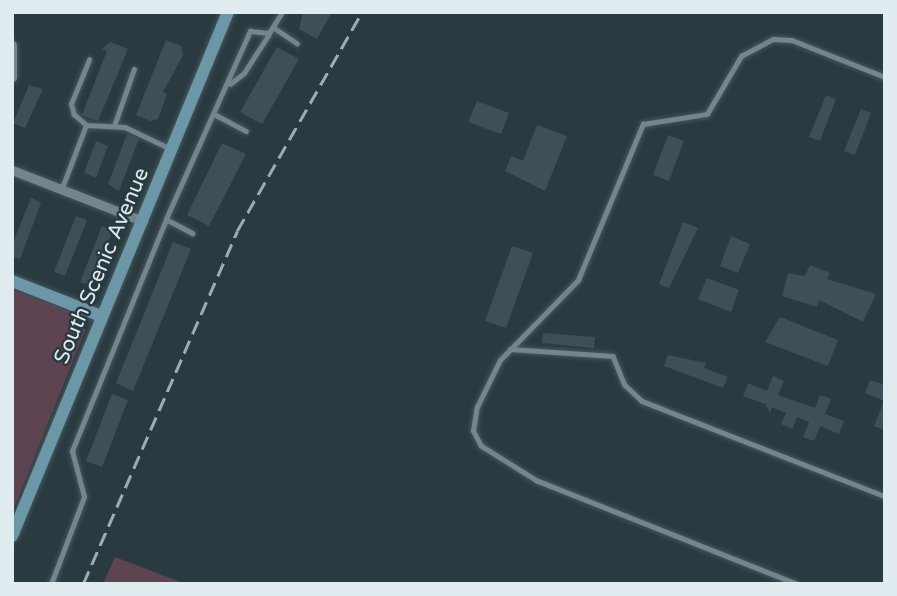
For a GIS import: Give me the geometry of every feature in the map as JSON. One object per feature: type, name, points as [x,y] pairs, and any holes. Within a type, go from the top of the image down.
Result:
[{"type":"main road","name":"South Scenic Avenue","points":[[12,536],[228,12]]},
{"type":"main road","points":[[12,281],[101,316]]},
{"type":"street","points":[[12,45],[12,77]]},
{"type":"street","points":[[12,170],[143,220]]},
{"type":"lane","points":[[229,84],[244,74],[282,12]]},
{"type":"lane","points":[[273,27],[297,43]]},
{"type":"lane","points":[[51,584],[85,492],[72,451],[166,219],[216,115],[250,32],[269,33]]},
{"type":"lane","points":[[796,584],[558,491],[481,446],[473,431],[477,408],[509,349],[578,279],[643,124],[708,114],[741,55],[773,39],[792,40],[885,77]]},
{"type":"lane","points":[[89,60],[71,104],[74,115],[86,125],[114,126],[172,149]]},
{"type":"lane","points":[[114,126],[134,69]]},
{"type":"lane","points":[[216,115],[246,131]]},
{"type":"lane","points":[[61,189],[86,125]]},
{"type":"lane","points":[[166,219],[192,233]]},
{"type":"lane","points":[[509,349],[613,356],[625,385],[642,401],[885,496]]},
{"type":"shaded area","points":[[12,289],[81,316],[85,331],[12,513]]},
{"type":"shaded area","points":[[115,557],[186,584],[103,584]]},
{"type":"building","points":[[303,12],[332,12],[317,39],[299,29]]},
{"type":"building","points":[[166,40],[181,46],[183,55],[163,92],[167,94],[158,119],[151,121],[136,115]]},
{"type":"building","points":[[110,42],[128,49],[98,121],[82,115],[107,51],[102,49]]},
{"type":"building","points":[[277,47],[299,59],[262,124],[240,112]]},
{"type":"building","points":[[29,85],[43,89],[25,128],[13,123]]},
{"type":"building","points":[[826,95],[836,99],[820,141],[809,137]]},
{"type":"building","points":[[477,101],[509,113],[501,134],[468,122]]},
{"type":"building","points":[[861,109],[871,113],[855,155],[844,151]]},
{"type":"building","points":[[537,125],[567,136],[545,191],[505,171],[511,156],[523,161]]},
{"type":"building","points":[[127,134],[139,139],[119,191],[108,184]]},
{"type":"building","points":[[668,135],[684,141],[669,181],[653,175]]},
{"type":"building","points":[[96,141],[108,146],[96,178],[84,173]]},
{"type":"building","points":[[222,143],[246,154],[209,226],[187,215]]},
{"type":"building","points":[[31,198],[41,203],[20,259],[12,256],[12,245]]},
{"type":"building","points":[[76,216],[87,220],[65,276],[54,272]]},
{"type":"building","points":[[683,222],[698,228],[669,288],[659,284]]},
{"type":"building","points":[[102,226],[113,230],[91,286],[80,282]]},
{"type":"building","points":[[731,236],[750,244],[738,273],[720,266]]},
{"type":"building","points":[[173,242],[191,249],[133,391],[116,383]]},
{"type":"building","points":[[512,246],[533,253],[506,328],[485,321]]},
{"type":"building","points":[[810,265],[830,273],[827,279],[876,294],[863,322],[819,300],[817,307],[782,296],[788,273],[805,276]]},
{"type":"building","points":[[707,278],[739,290],[731,312],[698,299]]},
{"type":"building","points":[[780,317],[838,340],[828,366],[765,342]]},
{"type":"building","points":[[543,333],[595,337],[594,348],[542,343]]},
{"type":"building","points":[[668,355],[706,363],[704,368],[728,377],[723,388],[664,366]]},
{"type":"building","points":[[773,376],[784,381],[778,395],[815,408],[820,395],[831,399],[825,414],[844,421],[839,434],[820,426],[814,441],[803,437],[809,422],[797,417],[792,429],[781,424],[786,413],[772,407],[770,413],[765,404],[743,396],[748,383],[767,391]]},
{"type":"building","points":[[870,380],[885,385],[885,430],[874,426],[884,401],[865,393]]},
{"type":"building","points":[[112,394],[128,400],[102,467],[86,461]]},
{"type":"railway","points":[[83,584],[237,231],[362,12]]}]
